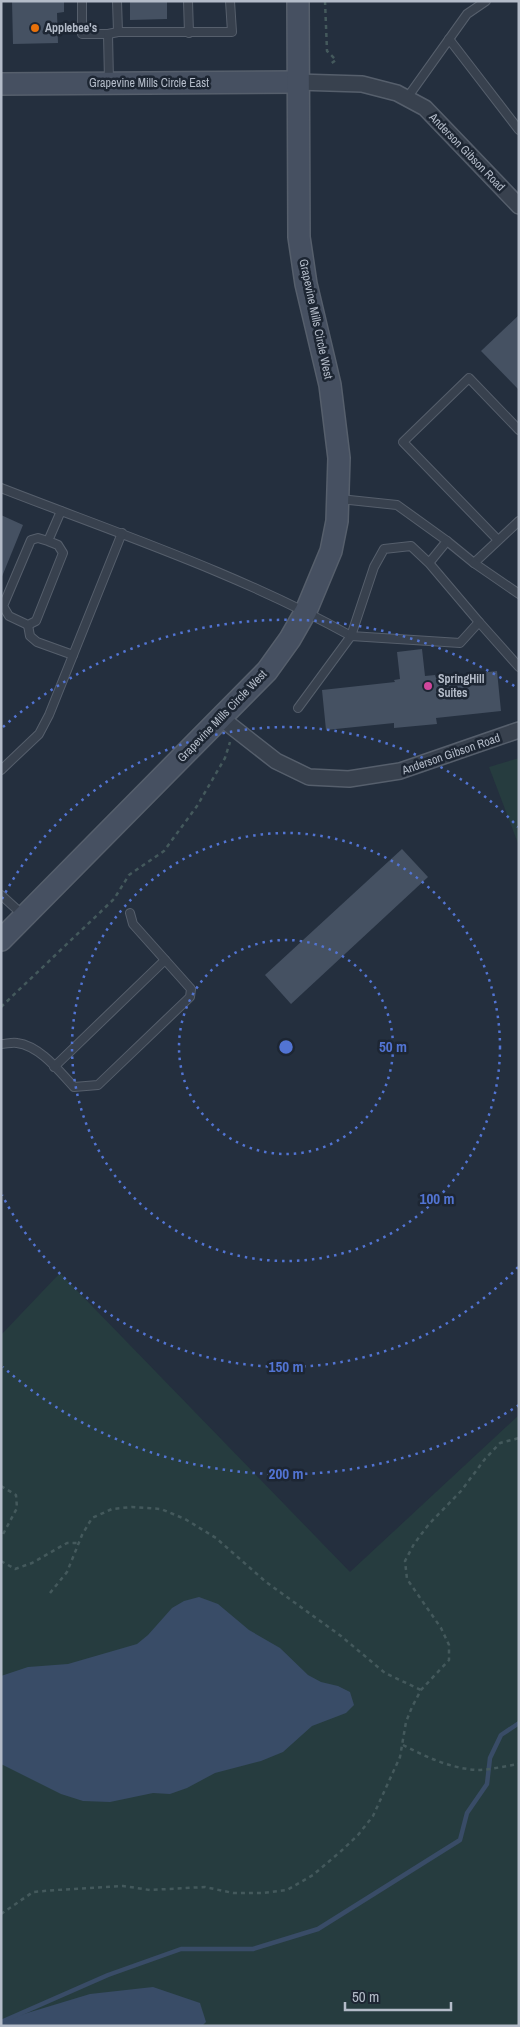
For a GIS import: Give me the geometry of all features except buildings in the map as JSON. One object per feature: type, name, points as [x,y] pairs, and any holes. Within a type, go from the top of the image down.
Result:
[{"type":"street","name":"Grapevine Mills Circle West","points":[[1,940],[229,724],[290,639],[306,611],[331,551],[337,521],[339,458],[330,385],[306,284],[299,237],[298,1]]},
{"type":"street","name":"Grapevine Mills Circle East","points":[[1,84],[297,82]]},
{"type":"street","name":"Anderson Gibson Road","points":[[297,82],[362,84],[397,93],[425,108],[519,206]]},
{"type":"street","name":"Anderson Gibson Road","points":[[229,724],[276,762],[309,777],[349,779],[400,771],[519,730]]},
{"type":"lane","points":[[82,1],[82,34],[118,32],[232,32],[230,1]]},
{"type":"lane","points":[[117,1],[118,32]]},
{"type":"lane","points":[[117,14],[124,1]]},
{"type":"lane","points":[[188,1],[189,33]]},
{"type":"lane","points":[[407,98],[467,14],[486,1]]},
{"type":"lane","points":[[108,34],[109,83]]},
{"type":"lane","points":[[449,39],[519,130]]},
{"type":"lane","points":[[498,540],[403,442],[469,378],[519,430]]},
{"type":"lane","points":[[1,488],[122,533],[306,611],[351,636],[460,644],[479,622]]},
{"type":"lane","points":[[338,499],[397,505],[519,594]]},
{"type":"lane","points":[[48,541],[62,512]]},
{"type":"lane","points":[[474,563],[519,520]]},
{"type":"lane","points":[[1,770],[39,734],[49,715],[122,533]]},
{"type":"lane","points":[[38,538],[58,546],[63,553],[36,621],[28,625],[8,616],[3,606],[31,540],[38,538]]},
{"type":"lane","points":[[429,563],[447,541]]},
{"type":"lane","points":[[298,708],[351,636],[374,567],[384,549],[412,546],[519,667]]},
{"type":"lane","points":[[28,625],[30,636],[37,642],[73,655]]},
{"type":"lane","points":[[1,895],[24,917]]},
{"type":"lane","points":[[1,1044],[16,1042],[29,1046],[74,1087],[98,1085],[190,997],[191,989],[133,924],[130,914]]},
{"type":"lane","points":[[54,1067],[165,960]]},
{"type":"path","points":[[325,1],[327,51],[336,60],[329,65]]},
{"type":"path","points":[[1,1008],[114,899],[129,875],[164,851],[202,798],[225,758],[229,724]]},
{"type":"path","points":[[1,1914],[33,1892],[56,1890],[123,1886],[150,1890],[206,1887],[233,1892],[262,1893],[287,1890],[313,1875],[358,1835],[373,1816],[400,1757],[406,1722],[421,1690],[449,1660],[450,1645],[441,1628],[407,1579],[404,1561],[429,1524],[461,1491],[485,1459],[500,1443],[519,1438]]},
{"type":"path","points":[[1,1486],[16,1495],[17,1508],[1,1538]]},
{"type":"path","points":[[50,1593],[67,1572],[92,1518],[112,1509],[132,1507],[161,1509],[185,1519],[216,1538],[266,1582],[341,1636],[385,1673],[421,1690]]},
{"type":"path","points":[[1,1560],[15,1569],[32,1563],[67,1543],[80,1543]]},
{"type":"path","points":[[403,1746],[432,1760],[459,1768],[478,1770],[519,1764]]},
{"type":"green space","points":[[519,758],[519,846],[489,767]]},
{"type":"green space","points":[[60,1273],[350,1572],[519,1415],[519,2026],[1,2026],[1,1335]]},
{"type":"water","points":[[199,1597],[218,1604],[249,1630],[280,1648],[308,1675],[321,1682],[338,1686],[350,1692],[354,1705],[346,1713],[312,1726],[283,1752],[261,1761],[215,1773],[187,1788],[170,1794],[153,1793],[110,1802],[83,1801],[61,1794],[1,1764],[1,1676],[28,1667],[68,1664],[137,1644],[148,1635],[172,1608],[184,1601]]},
{"type":"water","points":[[153,1987],[200,2003],[206,2022],[202,2026],[1,2026],[1,2024],[14,2017],[90,1994]]},
{"type":"waterway","points":[[1,2022],[108,1975],[181,1949],[253,1949],[318,1929],[460,1840],[467,1813],[487,1784],[490,1758],[501,1735],[519,1723]]},
{"type":"place","name":"Applebee's","points":[[35,28]]},
{"type":"place","name":"SpringHill Suites","points":[[428,686]]}]
